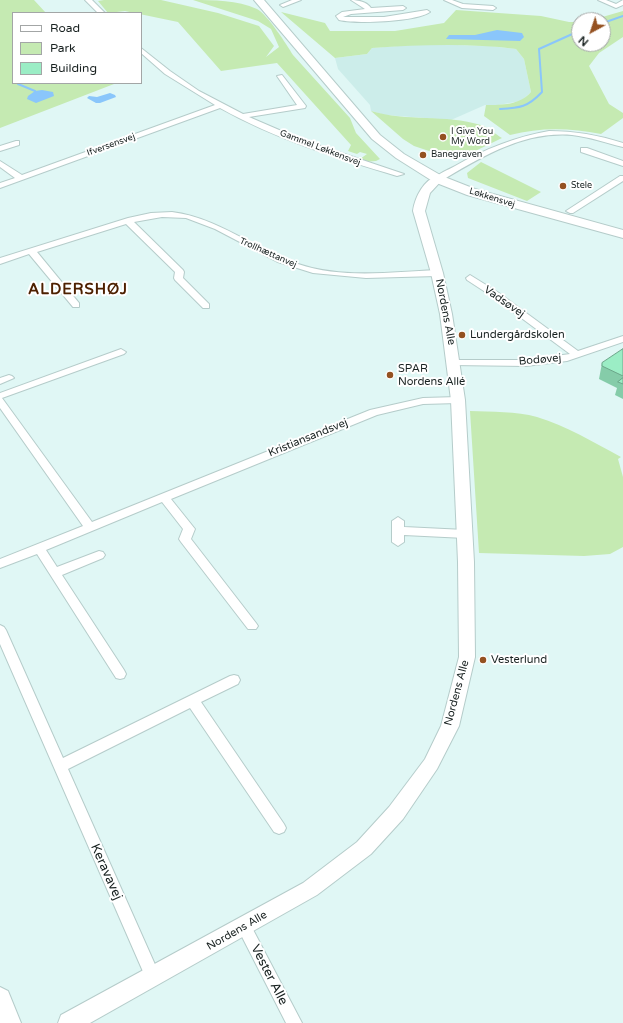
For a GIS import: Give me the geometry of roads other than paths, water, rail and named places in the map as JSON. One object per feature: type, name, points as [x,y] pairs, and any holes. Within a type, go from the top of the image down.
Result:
[{"type":"main road","points":[[258,0],[351,107],[393,142],[442,176]]},
{"type":"main road","name":"Løkkensvej","points":[[442,176],[548,213],[623,234]]},
{"type":"street","points":[[88,0],[101,12]]},
{"type":"street","points":[[283,5],[298,0]]},
{"type":"street","points":[[354,0],[368,7],[369,11]]},
{"type":"street","points":[[447,0],[462,6],[493,8]]},
{"type":"street","points":[[601,0],[616,6],[623,2]]},
{"type":"street","points":[[404,8],[346,12],[339,16],[341,19],[370,20],[408,16],[427,12]]},
{"type":"street","name":"Gammel Løkkensvej","points":[[142,51],[170,74],[242,116],[317,147],[364,164],[400,174]]},
{"type":"street","points":[[242,116],[302,106],[280,76]]},
{"type":"street","name":"Ifversensvej","points":[[0,186],[221,105]]},
{"type":"street","points":[[442,176],[498,146],[527,136],[542,134],[573,134],[604,139],[623,145]]},
{"type":"street","points":[[0,149],[16,143]]},
{"type":"street","points":[[584,150],[623,164]]},
{"type":"street","points":[[0,163],[21,178]]},
{"type":"street","name":"Nordens Alle","points":[[69,1023],[153,978],[310,889],[364,848],[396,813],[431,764],[450,726],[467,657],[465,534],[458,400],[454,363],[437,273],[418,211],[418,205],[428,186],[442,176]]},
{"type":"street","points":[[570,211],[621,181]]},
{"type":"street","name":"Trollhættanvej","points":[[0,261],[128,221],[153,215],[172,214],[191,217],[205,222],[285,262],[320,272],[360,276],[437,273]]},
{"type":"street","points":[[128,221],[180,272],[178,278],[206,306]]},
{"type":"street","points":[[31,251],[76,305]]},
{"type":"street","name":"Vadsøvej","points":[[470,278],[496,295],[577,355]]},
{"type":"street","name":"Bodøvej","points":[[454,363],[526,363],[567,358],[623,338]]},
{"type":"street","points":[[0,396],[121,352]]},
{"type":"street","name":"Kristiansandsvej","points":[[0,564],[374,412],[423,401],[458,400]]},
{"type":"street","points":[[0,401],[90,527]]},
{"type":"street","points":[[164,497],[189,529],[185,539],[252,626]]},
{"type":"street","points":[[398,531],[465,534]]},
{"type":"street","points":[[39,548],[120,674]]},
{"type":"street","points":[[55,573],[99,555]]},
{"type":"street","name":"Keravavej","points":[[0,630],[153,978]]},
{"type":"street","points":[[60,766],[234,680]]},
{"type":"street","points":[[192,700],[279,828]]},
{"type":"street","name":"Vester Alle","points":[[244,927],[294,1023]]},
{"type":"street","points":[[0,998],[10,1023]]},
{"type":"water","points":[[497,30],[522,33],[524,37],[520,41],[446,39],[449,35],[475,35]]},
{"type":"water","points":[[42,90],[53,92],[54,96],[36,103],[27,99],[28,96],[35,91]]},
{"type":"water","points":[[110,93],[116,97],[100,103],[96,103],[87,98],[89,96],[97,97]]},
{"type":"waterway","points":[[611,20],[623,16]]},
{"type":"waterway","points":[[500,109],[513,108],[528,104],[542,92],[539,49],[571,35]]},
{"type":"waterway","points":[[18,84],[35,91]]},
{"type":"place","name":"I Give You My Word","points":[[443,137]]},
{"type":"place","name":"Banegraven","points":[[423,155]]},
{"type":"place","name":"Stele","points":[[563,186]]},
{"type":"place","name":"Lundergårdskolen","points":[[462,335]]},
{"type":"place","name":"SPAR Nordens Allé","points":[[390,375]]},
{"type":"place","name":"Vesterlund","points":[[483,660]]},
{"type":"district","name":"ALDERSHØJ","points":[[78,290]]}]
